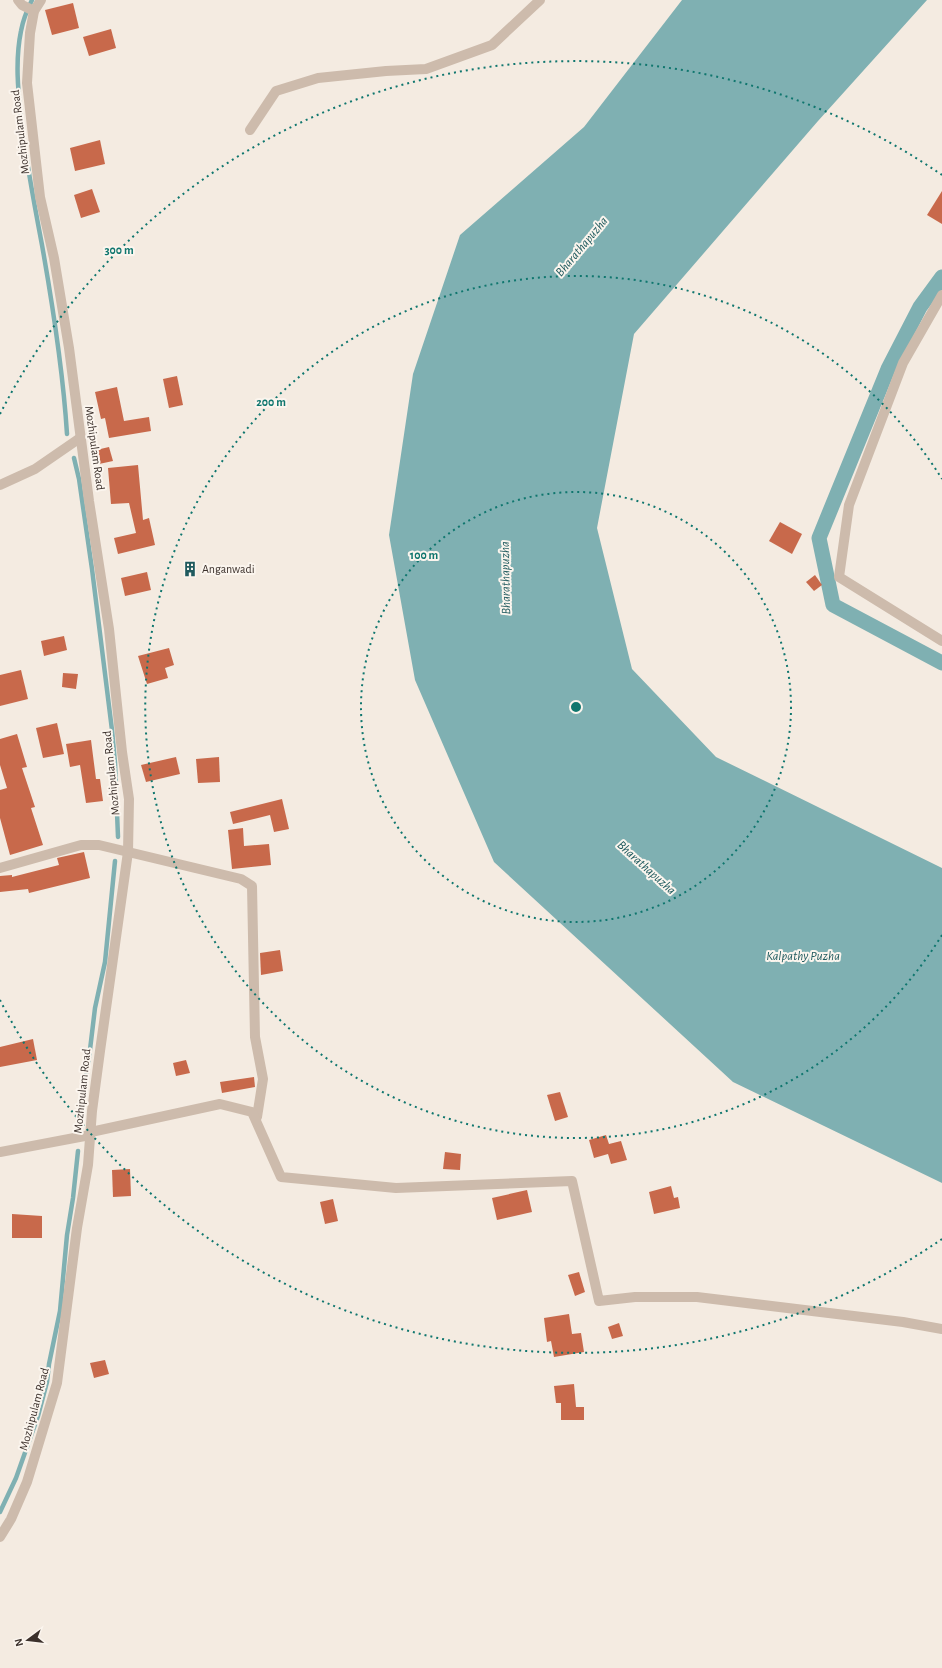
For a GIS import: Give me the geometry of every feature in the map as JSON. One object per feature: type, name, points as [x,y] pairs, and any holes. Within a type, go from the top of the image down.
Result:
[{"type":"street","name":"Mozhipulam Road","points":[[0,1537],[27,1482],[57,1384],[77,1228],[88,1165],[99,1059],[128,852],[129,799],[122,752],[109,629],[80,438],[69,348],[54,258],[40,197],[27,83],[30,33],[34,11],[42,0]]},
{"type":"street","points":[[250,130],[276,91],[318,78],[386,71],[426,69],[492,45],[540,0]]},
{"type":"street","points":[[20,2],[34,11]]},
{"type":"street","points":[[942,295],[903,363],[849,505],[839,577],[942,641]]},
{"type":"street","points":[[0,486],[35,469],[80,438]]},
{"type":"street","points":[[0,868],[81,845],[99,845],[241,879],[252,886],[255,1037],[263,1079],[257,1117],[252,1112],[220,1104],[91,1132],[90,1135],[0,1152]]},
{"type":"street","points":[[252,1112],[281,1177],[396,1188],[572,1181],[599,1301],[634,1297],[697,1296],[903,1322],[942,1329]]},
{"type":"water","name":"Kalpathy Puzha","points":[[682,0],[927,0],[818,121],[634,334],[597,528],[632,669],[716,757],[942,868],[942,1183],[733,1082],[494,862],[415,680],[389,535],[413,374],[460,235],[584,127]]},
{"type":"building","points":[[73,3],[79,28],[52,35],[45,10]]},
{"type":"building","points":[[111,29],[116,48],[89,56],[83,37]]},
{"type":"building","points":[[100,140],[105,164],[75,171],[70,148]]},
{"type":"building","points":[[92,189],[100,212],[81,218],[74,195]]},
{"type":"building","points":[[942,191],[942,224],[927,215]]},
{"type":"building","points":[[177,376],[183,405],[169,408],[163,379]]},
{"type":"building","points":[[117,387],[124,421],[149,417],[151,431],[109,438],[105,418],[101,419],[95,392]]},
{"type":"building","points":[[109,447],[113,461],[99,464],[96,450]]},
{"type":"building","points":[[138,465],[143,520],[149,518],[155,545],[118,554],[114,538],[136,533],[129,503],[111,504],[108,468]]},
{"type":"building","points":[[780,522],[802,534],[792,554],[769,541]]},
{"type":"building","points":[[147,572],[151,590],[125,596],[121,578]]},
{"type":"building","points":[[815,575],[822,585],[814,591],[806,582]]},
{"type":"building","points":[[64,636],[67,650],[44,656],[41,641]]},
{"type":"building","points":[[169,648],[174,665],[165,668],[168,678],[147,684],[138,656]]},
{"type":"building","points":[[21,670],[28,699],[0,706],[0,675]]},
{"type":"building","points":[[63,673],[78,674],[76,689],[62,687]]},
{"type":"building","points":[[57,723],[64,754],[43,758],[36,728]]},
{"type":"building","points":[[17,734],[27,767],[22,768],[35,807],[31,808],[43,845],[10,855],[0,818],[0,790],[7,788],[0,765],[0,739]]},
{"type":"building","points":[[91,740],[96,779],[100,779],[103,801],[86,803],[80,765],[70,767],[66,744]]},
{"type":"building","points":[[176,757],[180,774],[146,782],[141,765]]},
{"type":"building","points":[[219,757],[220,782],[198,783],[196,759]]},
{"type":"building","points":[[282,799],[289,829],[274,832],[270,815],[233,824],[230,812]]},
{"type":"building","points":[[243,828],[244,846],[269,844],[271,865],[232,869],[228,830]]},
{"type":"building","points":[[84,852],[90,878],[29,893],[28,889],[0,892],[0,876],[12,875],[12,877],[59,865],[57,858]]},
{"type":"building","points":[[280,950],[283,971],[261,975],[260,953]]},
{"type":"building","points":[[33,1039],[37,1060],[0,1067],[0,1047]]},
{"type":"building","points":[[186,1060],[190,1073],[176,1076],[173,1063]]},
{"type":"building","points":[[254,1077],[255,1087],[222,1093],[220,1082]]},
{"type":"building","points":[[560,1092],[568,1117],[555,1121],[547,1095]]},
{"type":"building","points":[[606,1135],[609,1144],[621,1141],[627,1160],[611,1164],[608,1154],[594,1158],[589,1140]]},
{"type":"building","points":[[445,1152],[461,1154],[460,1170],[443,1169]]},
{"type":"building","points":[[130,1169],[131,1196],[113,1197],[112,1170]]},
{"type":"building","points":[[671,1186],[674,1198],[678,1197],[680,1208],[654,1214],[649,1192]]},
{"type":"building","points":[[527,1190],[532,1212],[497,1220],[492,1198]]},
{"type":"building","points":[[333,1199],[338,1221],[325,1224],[320,1202]]},
{"type":"building","points":[[12,1214],[42,1216],[42,1238],[12,1238]]},
{"type":"building","points":[[579,1272],[585,1292],[575,1296],[568,1275]]},
{"type":"building","points":[[569,1314],[572,1334],[581,1333],[584,1352],[554,1357],[551,1341],[547,1342],[544,1318]]},
{"type":"building","points":[[619,1323],[623,1336],[612,1339],[608,1327]]},
{"type":"building","points":[[105,1360],[109,1374],[94,1378],[90,1363]]},
{"type":"building","points":[[574,1384],[576,1407],[584,1407],[584,1420],[561,1420],[561,1403],[556,1403],[554,1386]]},
{"type":"waterway","points":[[32,0],[24,19],[19,42],[19,97],[23,135],[57,339],[67,434]]},
{"type":"waterway","points":[[942,277],[920,307],[888,369],[819,538],[833,605],[942,663]]},
{"type":"waterway","points":[[74,458],[79,479],[92,569],[112,730],[118,837]]},
{"type":"waterway","points":[[79,1115],[89,1058],[95,1008],[105,962],[115,861]]},
{"type":"waterway","points":[[0,1512],[16,1478],[38,1416],[47,1382],[49,1364],[60,1311],[67,1235],[78,1151]]},
{"type":"place","name":"Anganwadi","points":[[190,569]]},
{"type":"water label","name":"Bharathapuzha","points":[[582,247]]},
{"type":"water label","name":"Bharathapuzha","points":[[506,578]]},
{"type":"water label","name":"Bharathapuzha","points":[[646,868]]}]
